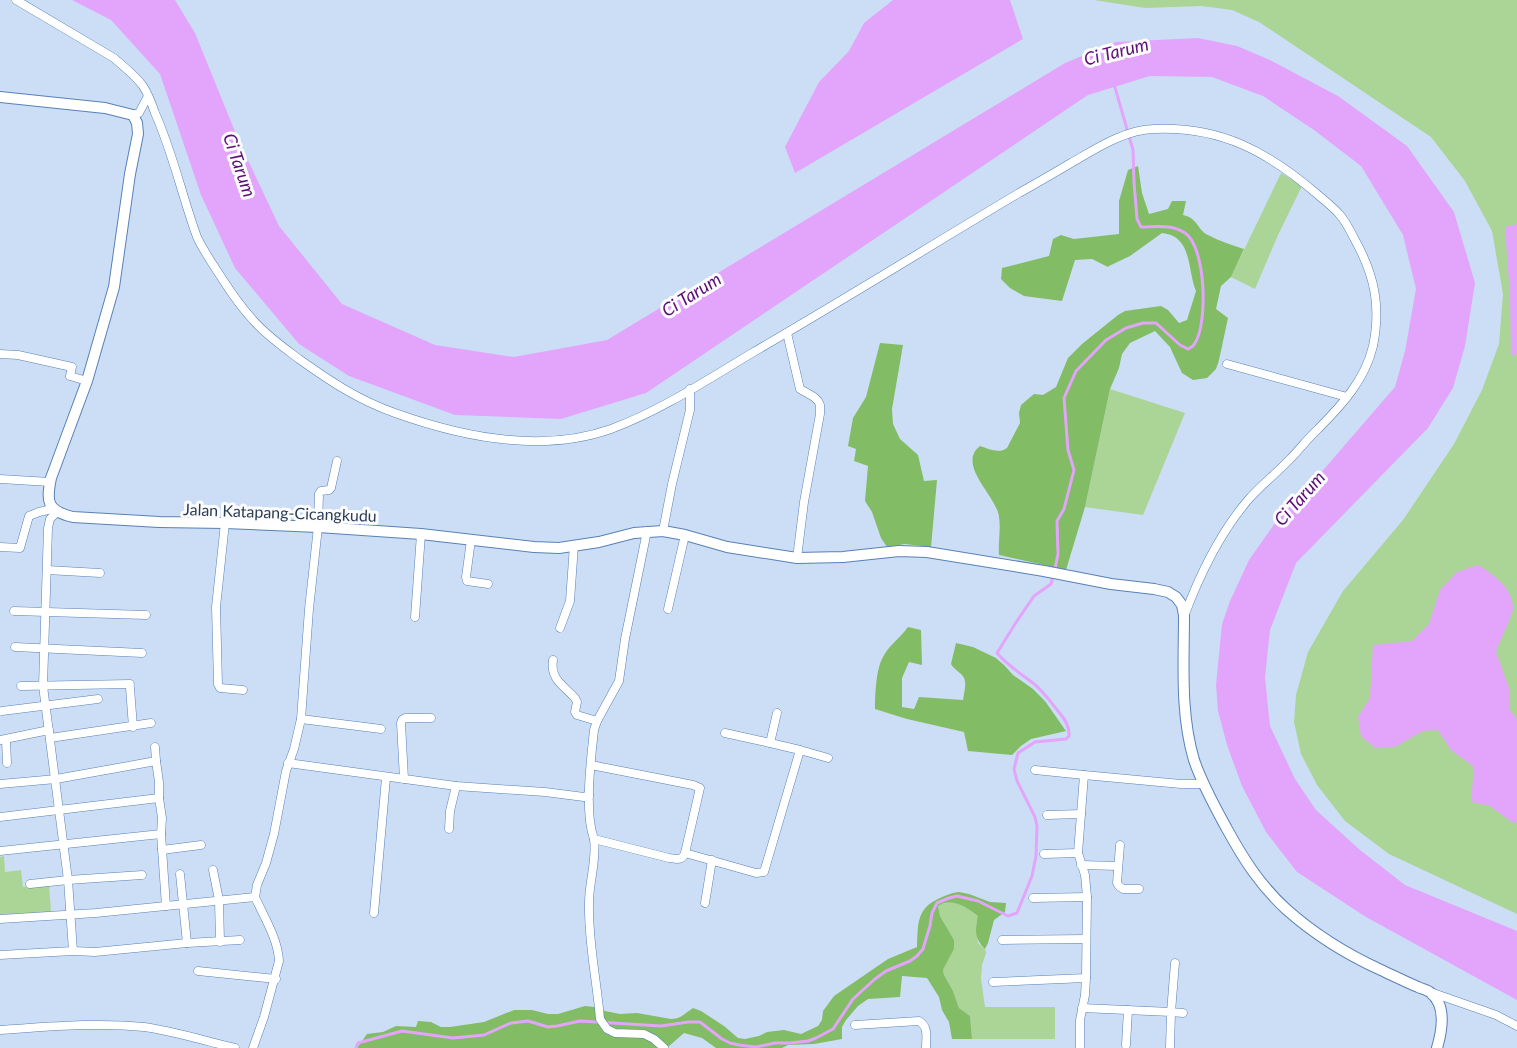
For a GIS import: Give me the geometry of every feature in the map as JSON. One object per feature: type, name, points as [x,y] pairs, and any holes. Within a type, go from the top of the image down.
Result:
[{"type":"street","points":[[16,0],[114,58],[143,87],[166,137],[199,242],[232,294],[256,323],[286,349],[361,400],[395,413],[458,431],[494,438],[534,442],[567,440],[612,429],[648,414],[1055,172],[1119,137],[1136,131],[1154,129],[1208,133],[1231,139],[1263,154],[1300,180],[1340,215],[1363,255],[1372,277],[1377,313],[1372,350],[1366,369],[1332,415],[1234,517],[1203,572],[1184,615],[1184,689],[1187,726],[1194,759],[1204,784],[1243,858],[1263,885],[1304,924],[1379,969],[1431,993],[1496,1015],[1517,1026]]},
{"type":"street","points":[[0,97],[105,108],[133,115],[139,113],[148,96]]},
{"type":"street","points":[[54,511],[48,500],[50,482],[87,381],[114,287],[138,134],[137,123],[133,115]]},
{"type":"street","points":[[787,333],[800,389],[814,397],[820,405],[819,424],[804,502],[797,558]]},
{"type":"street","points":[[0,354],[18,355],[72,368],[70,376],[87,381]]},
{"type":"street","points":[[1227,364],[1347,397]]},
{"type":"street","points":[[663,531],[690,410],[690,389]]},
{"type":"street","points":[[253,1048],[276,979],[279,961],[275,942],[255,897],[274,834],[288,763],[301,719],[319,494],[321,490],[332,488],[337,461]]},
{"type":"street","points":[[0,478],[50,482]]},
{"type":"street","points":[[0,547],[20,548],[29,516],[39,512],[54,511]]},
{"type":"street","points":[[54,511],[48,528],[43,686],[68,880],[73,951]]},
{"type":"street","name":"Jalan Katapang-Cicangkudu","points":[[54,511],[73,517],[318,527],[422,534],[534,547],[559,548],[647,531],[663,531],[727,547],[797,558],[843,557],[911,550],[1168,592],[1182,605],[1184,615]]},
{"type":"street","points":[[225,523],[216,607],[218,684],[220,688],[243,690]]},
{"type":"street","points":[[647,531],[625,639],[619,681],[594,730],[589,795],[590,823],[596,849],[588,902],[600,1019],[607,1029],[615,1033],[644,1034],[664,1048]]},
{"type":"street","points":[[414,617],[422,534]]},
{"type":"street","points":[[668,609],[686,535]]},
{"type":"street","points":[[471,540],[467,581],[488,584]]},
{"type":"street","points":[[560,628],[570,601],[574,545]]},
{"type":"street","points":[[46,570],[100,573]]},
{"type":"street","points":[[14,611],[146,615]]},
{"type":"street","points":[[15,646],[142,653]]},
{"type":"street","points":[[553,660],[555,679],[576,698],[575,712],[577,715],[597,721]]},
{"type":"street","points":[[21,686],[130,686],[133,727]]},
{"type":"street","points":[[2,711],[98,699]]},
{"type":"street","points":[[770,743],[777,713]]},
{"type":"street","points":[[404,779],[402,720],[431,718]]},
{"type":"street","points":[[301,719],[381,729]]},
{"type":"street","points":[[7,763],[3,740],[133,727],[151,723]]},
{"type":"street","points":[[725,733],[828,758]]},
{"type":"street","points":[[155,747],[162,818],[166,906]]},
{"type":"street","points":[[685,853],[756,873],[764,872],[800,750]]},
{"type":"street","points":[[0,784],[56,779],[156,761]]},
{"type":"street","points":[[288,763],[456,786],[589,795]]},
{"type":"street","points":[[591,765],[700,789],[685,853],[681,859],[594,839]]},
{"type":"street","points":[[1035,770],[1181,784],[1204,784]]},
{"type":"street","points":[[1080,1048],[1080,1020],[1086,978],[1087,897],[1085,875],[1078,853],[1084,775]]},
{"type":"street","points":[[374,913],[387,778]]},
{"type":"street","points":[[449,830],[450,811],[456,786]]},
{"type":"street","points":[[0,817],[159,798]]},
{"type":"street","points":[[1047,815],[1081,814]]},
{"type":"street","points":[[0,851],[161,834]]},
{"type":"street","points":[[162,850],[201,845]]},
{"type":"street","points":[[1120,845],[1119,886],[1123,889],[1139,889]]},
{"type":"street","points":[[1044,854],[1078,853]]},
{"type":"street","points":[[705,903],[712,860]]},
{"type":"street","points":[[1081,865],[1118,866]]},
{"type":"street","points":[[213,870],[219,900],[220,942]]},
{"type":"street","points":[[180,874],[187,943]]},
{"type":"street","points":[[30,884],[142,875]]},
{"type":"street","points":[[0,919],[71,915],[255,897]]},
{"type":"street","points":[[1034,898],[1087,897]]},
{"type":"street","points":[[1002,940],[1086,939]]},
{"type":"street","points":[[0,955],[95,952],[240,940]]},
{"type":"street","points":[[1170,1048],[1174,963]]},
{"type":"street","points":[[198,971],[276,979]]},
{"type":"street","points":[[993,982],[1086,978]]},
{"type":"street","points":[[1431,993],[1441,1007],[1442,1017],[1437,1048]]},
{"type":"street","points":[[1082,1008],[1183,1013]]},
{"type":"street","points":[[1126,1045],[1128,1010]]},
{"type":"street","points":[[855,1025],[919,1021],[926,1029],[926,1048]]},
{"type":"street","points":[[0,1030],[127,1026],[147,1028],[235,1048]]},
{"type":"green space","points":[[1094,0],[1517,0],[1517,914],[1389,854],[1345,821],[1317,785],[1301,754],[1294,722],[1296,695],[1308,652],[1343,591],[1403,520],[1454,444],[1482,390],[1499,344],[1503,294],[1492,231],[1465,181],[1431,137],[1259,22],[1232,10],[1202,6],[1145,8]]},
{"type":"green space","points":[[1138,166],[1142,193],[1149,214],[1168,209],[1172,201],[1186,201],[1183,215],[1192,219],[1205,233],[1244,249],[1231,277],[1221,286],[1216,309],[1228,318],[1216,369],[1207,378],[1193,380],[1182,373],[1170,347],[1155,331],[1130,343],[1122,354],[1110,389],[1085,507],[1066,570],[999,555],[1000,526],[997,509],[980,481],[973,462],[974,454],[980,446],[997,451],[1007,448],[1020,423],[1021,405],[1034,394],[1043,395],[1056,387],[1068,358],[1118,315],[1125,311],[1161,306],[1168,310],[1179,323],[1187,320],[1196,291],[1184,247],[1172,235],[1162,233],[1130,256],[1108,267],[1092,259],[1075,260],[1062,301],[1024,296],[1010,288],[1001,279],[1002,268],[1049,256],[1053,239],[1061,235],[1074,239],[1119,234],[1119,201],[1128,170]]},
{"type":"green space","points":[[1281,173],[1302,186],[1255,289],[1231,277]]},
{"type":"green space","points":[[880,343],[903,345],[892,409],[893,424],[900,439],[918,455],[924,481],[937,480],[931,547],[905,544],[887,547],[865,501],[868,466],[854,461],[856,449],[848,446],[853,418],[866,397]]},
{"type":"green space","points":[[1110,389],[1185,413],[1143,515],[1085,507]]},
{"type":"green space","points":[[908,627],[921,630],[922,665],[909,662],[902,678],[902,707],[914,709],[919,697],[963,700],[965,680],[951,664],[956,643],[973,647],[996,658],[1045,701],[1066,731],[1031,739],[1012,755],[968,751],[964,732],[875,709],[876,682],[883,657]]},
{"type":"green space","points":[[4,856],[5,872],[21,870],[23,887],[49,884],[51,912],[0,915],[0,857]]},
{"type":"green space","points":[[959,892],[990,902],[1006,903],[1005,912],[994,920],[985,949],[976,934],[978,916],[954,903],[943,903],[938,906],[940,916],[954,940],[954,949],[943,970],[944,975],[959,1008],[970,1016],[972,1039],[952,1039],[949,1022],[942,1010],[939,997],[927,978],[902,976],[900,997],[868,999],[858,1006],[846,1020],[842,1027],[842,1039],[814,1044],[788,1045],[782,1048],[716,1048],[702,1038],[684,1033],[668,1048],[357,1048],[367,1034],[383,1032],[396,1026],[416,1027],[418,1021],[450,1027],[484,1022],[514,1010],[558,1014],[585,1006],[620,1014],[637,1013],[671,1019],[680,1017],[693,1008],[724,1026],[738,1038],[745,1039],[767,1032],[784,1030],[801,1034],[818,1026],[822,1020],[823,1011],[834,996],[888,959],[917,947],[921,914],[929,904]]},
{"type":"green space","points":[[953,902],[966,906],[979,916],[976,925],[978,943],[986,953],[981,979],[985,1007],[1055,1007],[1055,1039],[972,1039],[970,1016],[959,1008],[943,970],[954,949],[954,940],[940,916],[938,906]]},
{"type":"water","name":"Ci Tarum","points":[[72,0],[175,0],[195,33],[238,139],[279,226],[342,304],[435,345],[514,357],[607,340],[1065,63],[1116,42],[1198,38],[1237,46],[1270,60],[1338,96],[1407,146],[1454,212],[1475,283],[1465,346],[1453,388],[1428,428],[1296,563],[1270,630],[1265,677],[1270,726],[1295,779],[1316,810],[1360,850],[1405,885],[1517,931],[1517,1000],[1366,917],[1297,872],[1266,832],[1242,786],[1218,711],[1216,685],[1222,624],[1249,560],[1275,523],[1395,387],[1405,351],[1416,289],[1403,235],[1361,166],[1314,130],[1263,96],[1212,77],[1150,76],[1088,95],[646,393],[561,419],[455,415],[349,376],[299,344],[235,268],[201,195],[160,74],[111,20]]},
{"type":"water","points":[[893,0],[1010,0],[1023,39],[795,173],[785,147],[819,82],[849,51],[864,23]]},
{"type":"water","points":[[1517,224],[1517,354],[1511,356],[1505,227]]},
{"type":"water","points":[[1478,565],[1506,588],[1513,608],[1496,652],[1509,688],[1510,710],[1517,719],[1517,822],[1513,823],[1490,806],[1471,802],[1474,767],[1451,750],[1438,730],[1423,731],[1395,747],[1375,748],[1361,736],[1358,717],[1370,698],[1373,645],[1412,641],[1429,624],[1440,590],[1457,572]]},
{"type":"waterway","points":[[1055,569],[1058,554],[1057,521],[1064,509],[1074,470],[1068,450],[1064,398],[1076,371],[1106,340],[1126,328],[1143,323],[1156,323],[1180,345],[1188,349],[1195,343],[1202,319],[1201,269],[1192,241],[1185,233],[1175,228],[1141,227],[1137,219],[1133,150],[1114,84]]},
{"type":"waterway","points":[[356,1048],[358,1043],[402,1031],[453,1038],[484,1035],[511,1023],[528,1021],[548,1027],[580,1021],[661,1026],[700,1022],[722,1039],[739,1045],[756,1047],[808,1041],[833,1029],[853,999],[875,979],[917,956],[923,949],[932,913],[937,903],[957,896],[978,901],[1008,916],[1017,913],[1032,876],[1036,856],[1037,826],[1035,817],[1017,781],[1014,769],[1018,753],[1035,742],[1066,739],[1069,732],[1064,719],[1043,693],[997,653],[1034,596],[1051,584],[1053,576]]}]
